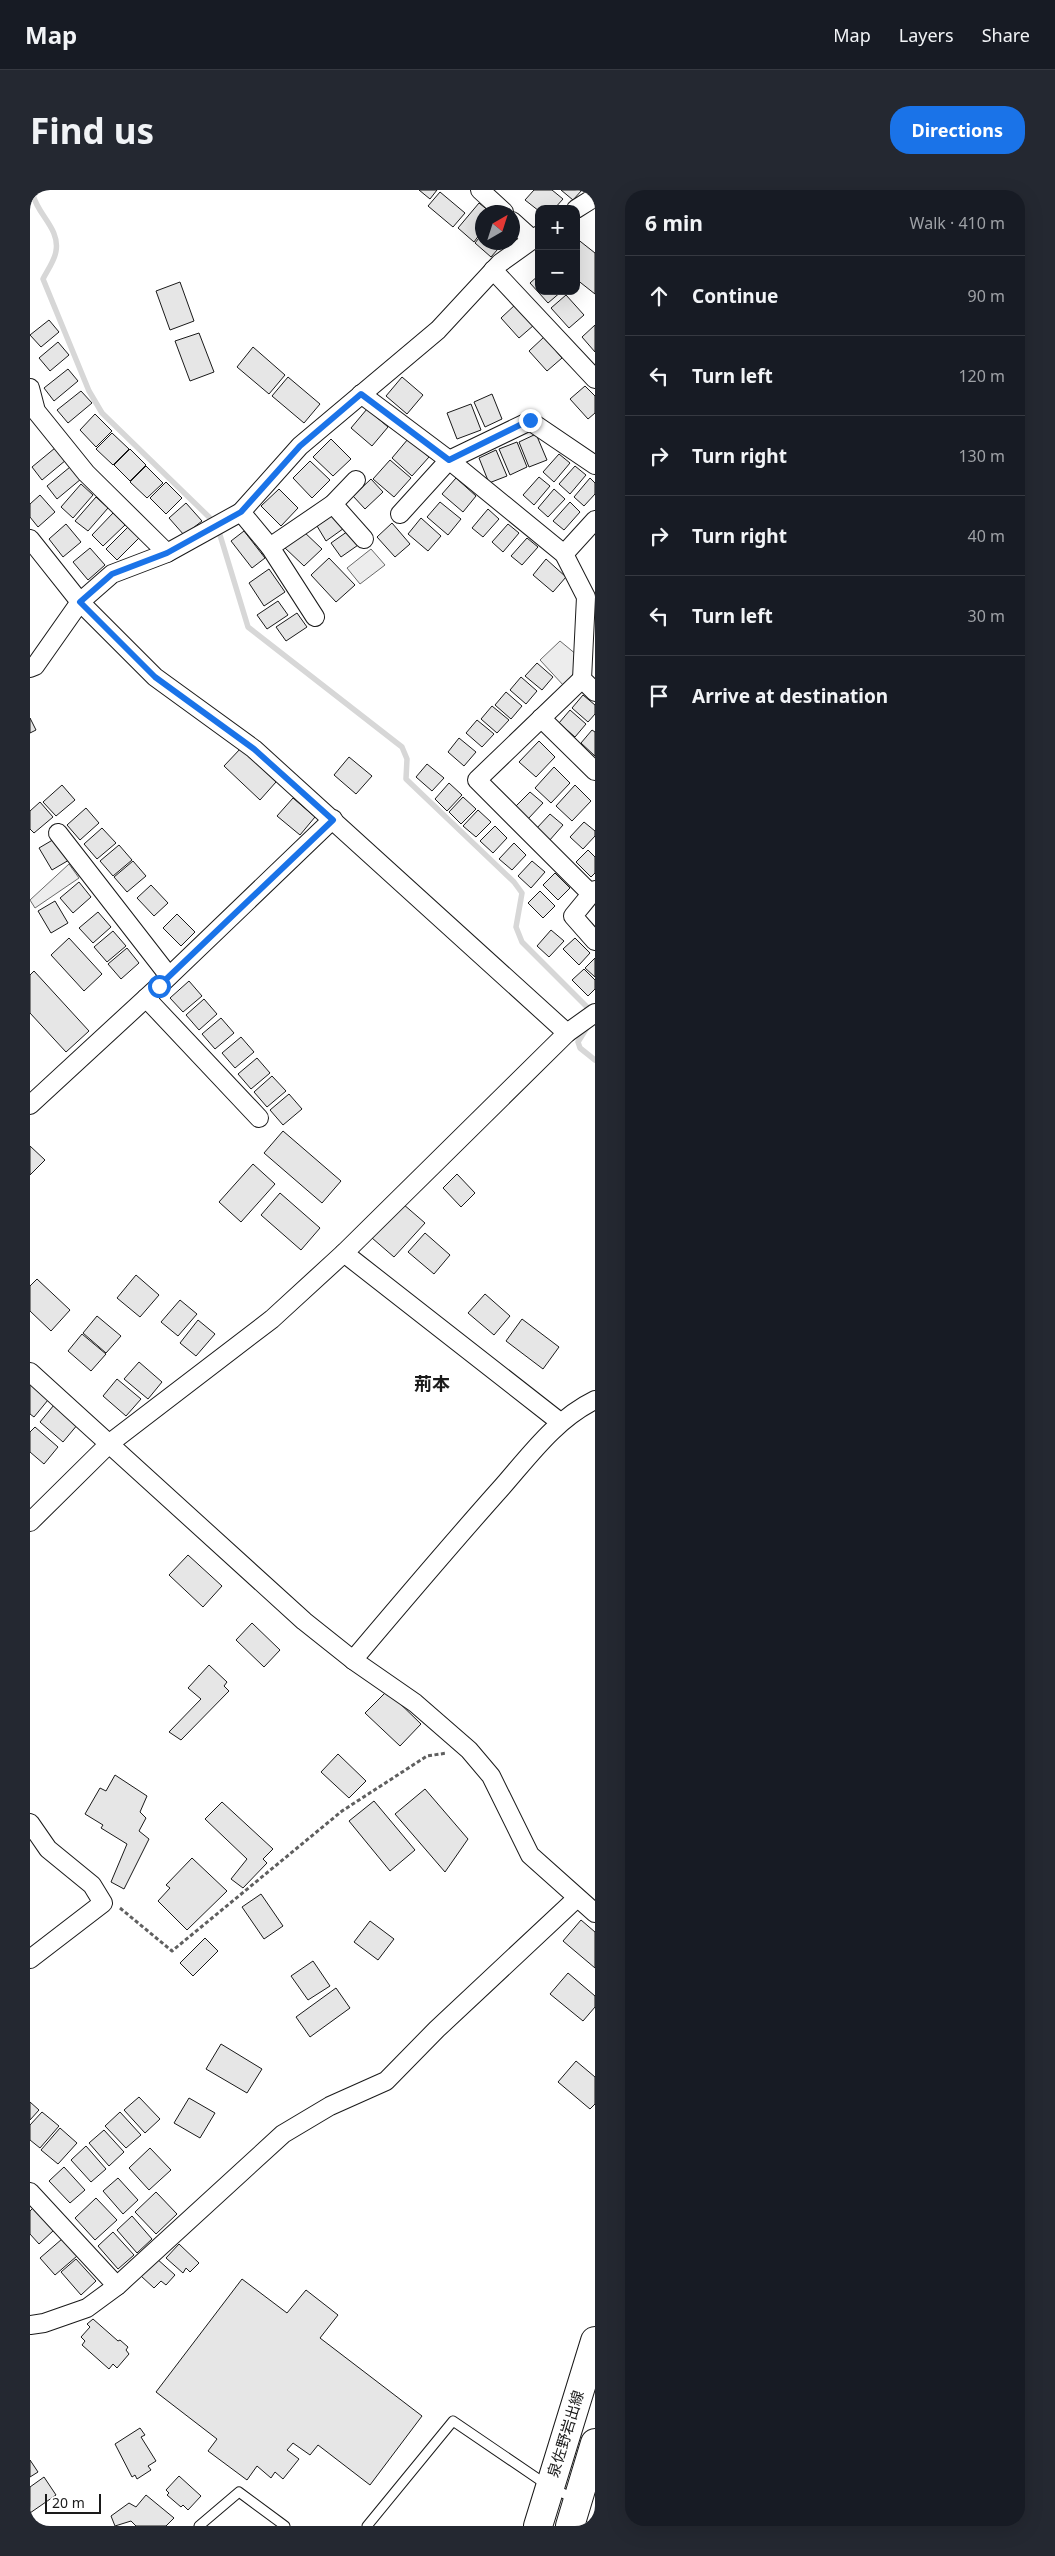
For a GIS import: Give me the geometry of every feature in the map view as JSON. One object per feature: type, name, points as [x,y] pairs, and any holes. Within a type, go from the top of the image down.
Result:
[{"type":"main road","name":"泉佐野岩出線","points":[[538,2526],[595,2342]]},
{"type":"main road","name":"泉佐野岩出線","points":[[570,2526],[595,2444]]},
{"type":"street","points":[[480,190],[496,205]]},
{"type":"street","points":[[580,206],[595,197]]},
{"type":"street","points":[[520,226],[535,236]]},
{"type":"street","points":[[30,668],[36,666],[80,602],[112,574],[167,553],[241,512],[300,446],[438,330],[493,270],[535,238]]},
{"type":"street","points":[[493,270],[595,379]]},
{"type":"street","points":[[30,388],[36,411],[86,473],[167,553]]},
{"type":"street","points":[[361,394],[449,460],[564,554],[586,597],[582,679],[477,780],[593,892],[573,916],[595,941]]},
{"type":"street","points":[[400,514],[449,460],[530,420],[595,465]]},
{"type":"street","points":[[270,547],[334,504],[356,480]]},
{"type":"street","points":[[334,504],[364,539]]},
{"type":"street","points":[[241,512],[270,547],[315,617]]},
{"type":"street","points":[[564,554],[595,520]]},
{"type":"street","points":[[30,539],[80,602],[155,677],[254,749],[567,1033]]},
{"type":"street","points":[[582,679],[595,692]]},
{"type":"street","points":[[541,718],[595,772]]},
{"type":"street","points":[[30,1105],[146,998],[333,820]]},
{"type":"street","points":[[58,833],[169,976]]},
{"type":"street","points":[[146,998],[259,1118]]},
{"type":"street","points":[[30,1522],[110,1443],[272,1318],[344,1253],[567,1033],[590,1017]]},
{"type":"street","points":[[344,1253],[560,1422]]},
{"type":"street","points":[[30,1372],[304,1622],[353,1660],[415,1703],[469,1750],[491,1776],[530,1855],[595,1913]]},
{"type":"street","points":[[353,1660],[462,1532],[560,1422],[581,1407],[595,1400]]},
{"type":"street","points":[[30,1823],[48,1849],[92,1885],[102,1903],[30,1959]]},
{"type":"street","points":[[30,2326],[87,2308],[117,2286],[283,2134],[330,2106],[386,2081],[437,2029],[577,1898]]},
{"type":"street","points":[[30,2192],[117,2286]]},
{"type":"lane","points":[[367,2526],[453,2420],[550,2488],[578,2500]]},
{"type":"lane","points":[[199,2526],[239,2492],[285,2526]]},
{"type":"path","points":[[102,1903],[122,1909],[172,1951],[342,1811],[427,1756],[469,1750]]},
{"type":"shaded area","points":[[371,549],[385,565],[360,584],[347,568]]},
{"type":"shaded area","points":[[560,641],[577,655],[576,671],[564,686],[540,660]]},
{"type":"shaded area","points":[[69,864],[79,878],[35,908],[30,900]]},
{"type":"building","points":[[419,190],[437,190],[430,199]]},
{"type":"building","points":[[534,190],[552,190],[563,199],[558,205],[535,205],[535,208],[525,200]]},
{"type":"building","points":[[561,190],[582,190],[573,200]]},
{"type":"building","points":[[440,192],[465,213],[453,227],[428,206]]},
{"type":"building","points":[[475,208],[474,242],[458,228]]},
{"type":"building","points":[[580,241],[595,253],[595,294],[580,282]]},
{"type":"building","points":[[483,250],[497,250],[491,257]]},
{"type":"building","points":[[535,279],[535,289],[530,283]]},
{"type":"building","points":[[180,282],[194,321],[170,330],[156,291]]},
{"type":"building","points":[[541,295],[557,295],[548,303]]},
{"type":"building","points":[[566,295],[584,315],[569,328],[551,308]]},
{"type":"building","points":[[516,304],[534,325],[519,338],[501,318]]},
{"type":"building","points":[[49,320],[59,332],[41,347],[30,335]]},
{"type":"building","points":[[595,325],[595,352],[582,337]]},
{"type":"building","points":[[199,333],[214,372],[190,381],[175,341]]},
{"type":"building","points":[[544,337],[562,358],[547,371],[529,351]]},
{"type":"building","points":[[58,342],[69,355],[50,371],[39,358]]},
{"type":"building","points":[[253,347],[285,375],[269,394],[237,367]]},
{"type":"building","points":[[68,369],[78,381],[54,401],[44,388]]},
{"type":"building","points":[[288,377],[320,404],[304,423],[272,396]]},
{"type":"building","points":[[402,377],[423,395],[407,414],[386,396]]},
{"type":"building","points":[[585,386],[595,396],[595,413],[588,419],[570,399]]},
{"type":"building","points":[[81,391],[92,403],[68,423],[57,410]]},
{"type":"building","points":[[492,394],[502,419],[485,427],[474,402]]},
{"type":"building","points":[[471,404],[481,430],[457,439],[447,413]]},
{"type":"building","points":[[367,409],[388,427],[372,446],[351,428]]},
{"type":"building","points":[[95,414],[112,431],[96,447],[80,430]]},
{"type":"building","points":[[112,433],[129,449],[113,465],[96,449]]},
{"type":"building","points":[[536,434],[547,460],[529,467],[519,442]]},
{"type":"building","points":[[331,439],[351,459],[333,476],[313,457]]},
{"type":"building","points":[[408,439],[429,457],[412,476],[392,458]]},
{"type":"building","points":[[517,442],[527,467],[510,475],[499,449]]},
{"type":"building","points":[[55,448],[66,460],[42,480],[32,467]]},
{"type":"building","points":[[130,449],[146,465],[130,481],[114,465]]},
{"type":"building","points":[[496,450],[507,476],[489,483],[479,458]]},
{"type":"building","points":[[559,454],[570,463],[554,482],[543,472]]},
{"type":"building","points":[[390,460],[411,478],[394,497],[373,479]]},
{"type":"building","points":[[310,461],[330,480],[312,498],[293,478]]},
{"type":"building","points":[[146,466],[163,483],[147,498],[130,482]]},
{"type":"building","points":[[575,466],[586,475],[570,494],[559,484]]},
{"type":"building","points":[[70,467],[81,479],[57,499],[47,486]]},
{"type":"building","points":[[539,477],[550,486],[534,505],[523,495]]},
{"type":"building","points":[[456,478],[476,496],[463,512],[442,494]]},
{"type":"building","points":[[590,478],[595,483],[595,494],[584,506],[574,497]]},
{"type":"building","points":[[371,479],[383,492],[365,509],[353,496]]},
{"type":"building","points":[[166,482],[182,498],[166,514],[150,498]]},
{"type":"building","points":[[81,484],[93,495],[73,518],[61,507]]},
{"type":"building","points":[[279,489],[298,508],[281,526],[261,506]]},
{"type":"building","points":[[554,489],[565,499],[548,517],[538,508]]},
{"type":"building","points":[[40,495],[55,512],[38,527],[30,517],[30,504]]},
{"type":"building","points":[[96,497],[108,508],[88,531],[75,521]]},
{"type":"building","points":[[440,502],[461,519],[448,535],[427,517]]},
{"type":"building","points":[[570,502],[580,512],[564,530],[553,521]]},
{"type":"building","points":[[186,503],[202,521],[184,535],[169,518]]},
{"type":"building","points":[[488,509],[499,519],[483,537],[472,528]]},
{"type":"building","points":[[337,512],[347,526],[326,541],[317,526]]},
{"type":"building","points":[[113,513],[125,525],[103,546],[92,535]]},
{"type":"building","points":[[421,518],[441,536],[428,551],[408,534]]},
{"type":"building","points":[[392,523],[410,544],[395,557],[377,537]]},
{"type":"building","points":[[66,524],[81,542],[63,557],[49,539]]},
{"type":"building","points":[[508,524],[519,533],[503,552],[492,542]]},
{"type":"building","points":[[128,527],[139,538],[117,560],[106,549]]},
{"type":"building","points":[[351,529],[361,543],[341,557],[331,543]]},
{"type":"building","points":[[302,530],[322,549],[304,566],[284,547]]},
{"type":"building","points":[[244,531],[265,558],[252,568],[231,541]]},
{"type":"building","points":[[527,538],[538,547],[522,565],[511,556]]},
{"type":"building","points":[[90,548],[105,565],[88,580],[73,562]]},
{"type":"building","points":[[329,558],[355,585],[336,602],[311,575]]},
{"type":"building","points":[[546,559],[566,577],[553,592],[533,575]]},
{"type":"building","points":[[269,569],[285,592],[264,606],[249,583]]},
{"type":"building","points":[[278,601],[288,615],[267,629],[257,615]]},
{"type":"building","points":[[297,613],[307,627],[286,641],[276,627]]},
{"type":"building","points":[[537,663],[553,677],[542,690],[525,676]]},
{"type":"building","points":[[521,677],[537,691],[526,704],[510,690]]},
{"type":"building","points":[[506,692],[522,706],[511,719],[495,705]]},
{"type":"building","points":[[583,695],[595,705],[595,714],[588,722],[572,708]]},
{"type":"building","points":[[492,706],[509,720],[497,733],[481,719]]},
{"type":"building","points":[[570,710],[586,724],[575,737],[559,723]]},
{"type":"building","points":[[30,718],[36,730],[30,733]]},
{"type":"building","points":[[477,720],[494,734],[482,747],[466,733]]},
{"type":"building","points":[[592,730],[595,732],[595,756],[581,743]]},
{"type":"building","points":[[459,738],[476,752],[464,766],[448,752]]},
{"type":"building","points":[[539,741],[555,757],[536,777],[519,762]]},
{"type":"building","points":[[241,748],[276,782],[260,800],[224,766]]},
{"type":"building","points":[[349,757],[372,776],[356,794],[334,775]]},
{"type":"building","points":[[427,764],[444,778],[432,791],[416,777]]},
{"type":"building","points":[[554,767],[570,783],[551,803],[535,788]]},
{"type":"building","points":[[449,783],[462,795],[447,811],[435,799]]},
{"type":"building","points":[[62,785],[75,800],[56,816],[43,802]]},
{"type":"building","points":[[575,785],[591,801],[572,821],[556,806]]},
{"type":"building","points":[[530,792],[543,803],[528,819],[515,807]]},
{"type":"building","points":[[463,797],[476,809],[461,824],[449,812]]},
{"type":"building","points":[[293,798],[315,817],[300,835],[277,816]]},
{"type":"building","points":[[40,802],[53,817],[34,833],[30,829],[30,811]]},
{"type":"building","points":[[86,808],[99,823],[80,840],[67,825]]},
{"type":"building","points":[[478,810],[491,822],[476,837],[463,826]]},
{"type":"building","points":[[550,814],[563,825],[549,841],[536,829]]},
{"type":"building","points":[[584,822],[595,831],[595,836],[583,849],[570,837]]},
{"type":"building","points":[[495,826],[507,838],[493,853],[480,841]]},
{"type":"building","points":[[102,828],[116,843],[97,859],[84,844]]},
{"type":"building","points":[[56,838],[69,860],[52,870],[39,848]]},
{"type":"building","points":[[514,843],[526,855],[512,870],[499,859]]},
{"type":"building","points":[[119,845],[132,860],[113,876],[100,861]]},
{"type":"building","points":[[588,850],[595,857],[595,873],[591,877],[576,862]]},
{"type":"building","points":[[133,861],[146,876],[127,892],[114,877]]},
{"type":"building","points":[[532,861],[545,872],[531,888],[518,876]]},
{"type":"building","points":[[555,873],[570,888],[558,900],[543,885]]},
{"type":"building","points":[[79,882],[91,897],[73,913],[60,898]]},
{"type":"building","points":[[151,885],[168,903],[154,916],[137,898]]},
{"type":"building","points":[[540,891],[555,906],[543,918],[528,903]]},
{"type":"building","points":[[55,901],[68,923],[51,933],[38,911]]},
{"type":"building","points":[[98,912],[111,927],[93,943],[79,928]]},
{"type":"building","points":[[177,914],[195,932],[181,946],[163,928]]},
{"type":"building","points":[[551,930],[564,941],[549,957],[537,946]]},
{"type":"building","points":[[113,931],[126,946],[107,962],[94,947]]},
{"type":"building","points":[[69,938],[102,974],[84,991],[51,955]]},
{"type":"building","points":[[575,938],[590,953],[579,965],[563,949]]},
{"type":"building","points":[[127,948],[139,963],[121,979],[108,964]]},
{"type":"building","points":[[595,958],[595,977],[585,968]]},
{"type":"building","points":[[584,969],[595,980],[595,989],[588,996],[572,980]]},
{"type":"building","points":[[34,971],[89,1031],[66,1052],[30,1013],[30,975]]},
{"type":"building","points":[[189,981],[202,996],[183,1012],[170,998]]},
{"type":"building","points":[[204,999],[217,1014],[199,1030],[186,1015]]},
{"type":"building","points":[[221,1018],[234,1033],[215,1049],[202,1034]]},
{"type":"building","points":[[241,1037],[254,1052],[235,1068],[222,1053]]},
{"type":"building","points":[[257,1058],[270,1073],[251,1089],[238,1074]]},
{"type":"building","points":[[272,1076],[286,1091],[267,1107],[254,1092]]},
{"type":"building","points":[[289,1094],[302,1109],[283,1125],[270,1110]]},
{"type":"building","points":[[283,1131],[341,1181],[322,1203],[264,1153]]},
{"type":"building","points":[[30,1146],[45,1160],[30,1175]]},
{"type":"building","points":[[253,1164],[275,1184],[241,1222],[219,1202]]},
{"type":"building","points":[[457,1174],[475,1193],[461,1207],[443,1188]]},
{"type":"building","points":[[280,1193],[320,1228],[301,1250],[261,1215]]},
{"type":"building","points":[[403,1204],[425,1223],[394,1257],[372,1238]]},
{"type":"building","points":[[425,1233],[450,1255],[434,1274],[408,1252]]},
{"type":"building","points":[[136,1275],[159,1295],[140,1317],[117,1298]]},
{"type":"building","points":[[37,1279],[70,1310],[51,1331],[30,1311],[30,1286]]},
{"type":"building","points":[[485,1294],[510,1316],[494,1335],[468,1313]]},
{"type":"building","points":[[180,1300],[197,1314],[178,1336],[161,1322]]},
{"type":"building","points":[[97,1316],[121,1336],[106,1353],[83,1333]]},
{"type":"building","points":[[522,1319],[559,1347],[543,1369],[506,1341]]},
{"type":"building","points":[[198,1320],[215,1334],[196,1356],[180,1343]]},
{"type":"building","points":[[82,1334],[106,1354],[91,1371],[68,1351]]},
{"type":"building","points":[[139,1362],[162,1382],[148,1399],[124,1379]]},
{"type":"building","points":[[117,1379],[141,1399],[126,1416],[103,1396]]},
{"type":"building","points":[[30,1384],[48,1400],[34,1417],[30,1414]]},
{"type":"building","points":[[54,1405],[78,1424],[63,1442],[40,1422]]},
{"type":"building","points":[[35,1427],[58,1447],[44,1464],[30,1452],[30,1432]]},
{"type":"building","points":[[188,1555],[222,1586],[203,1607],[169,1575]]},
{"type":"building","points":[[252,1623],[280,1650],[264,1667],[236,1640]]},
{"type":"building","points":[[209,1665],[227,1682],[224,1686],[229,1691],[181,1740],[169,1732],[201,1699],[188,1688]]},
{"type":"building","points":[[387,1691],[421,1724],[400,1746],[365,1713]]},
{"type":"building","points":[[338,1754],[366,1781],[349,1798],[321,1772]]},
{"type":"building","points":[[115,1775],[147,1796],[140,1812],[146,1818],[139,1831],[149,1839],[124,1889],[111,1882],[127,1844],[101,1828],[103,1825],[85,1814],[100,1788],[106,1791]]},
{"type":"building","points":[[425,1789],[468,1839],[445,1872],[395,1814]]},
{"type":"building","points":[[374,1801],[415,1850],[390,1871],[349,1821]]},
{"type":"building","points":[[222,1802],[273,1849],[263,1859],[267,1863],[243,1888],[231,1879],[247,1859],[205,1819]]},
{"type":"building","points":[[192,1858],[227,1891],[187,1930],[158,1901],[170,1888],[166,1885]]},
{"type":"building","points":[[261,1894],[283,1926],[264,1939],[242,1907]]},
{"type":"building","points":[[581,1920],[595,1932],[595,1968],[563,1941]]},
{"type":"building","points":[[370,1921],[394,1939],[378,1960],[354,1942]]},
{"type":"building","points":[[205,1938],[218,1951],[193,1976],[180,1963]]},
{"type":"building","points":[[313,1961],[330,1986],[308,2000],[291,1976]]},
{"type":"building","points":[[568,1973],[595,1996],[595,2007],[583,2021],[550,1994]]},
{"type":"building","points":[[336,1988],[350,2008],[310,2037],[296,2017]]},
{"type":"building","points":[[221,2044],[262,2069],[247,2093],[206,2069]]},
{"type":"building","points":[[576,2061],[595,2077],[595,2104],[590,2109],[558,2082]]},
{"type":"building","points":[[139,2097],[160,2119],[145,2133],[124,2110]]},
{"type":"building","points":[[189,2098],[215,2113],[200,2138],[174,2123]]},
{"type":"building","points":[[30,2102],[39,2110],[30,2120]]},
{"type":"building","points":[[42,2112],[59,2126],[40,2148],[30,2140],[30,2125]]},
{"type":"building","points":[[120,2112],[141,2135],[126,2148],[105,2126]]},
{"type":"building","points":[[60,2128],[77,2143],[58,2164],[41,2150]]},
{"type":"building","points":[[104,2130],[124,2152],[109,2166],[89,2143]]},
{"type":"building","points":[[86,2146],[106,2169],[91,2182],[71,2160]]},
{"type":"building","points":[[150,2148],[171,2170],[149,2190],[129,2168]]},
{"type":"building","points":[[64,2167],[85,2190],[70,2203],[49,2181]]},
{"type":"building","points":[[118,2178],[138,2200],[123,2214],[103,2191]]},
{"type":"building","points":[[156,2192],[177,2214],[156,2234],[135,2212]]},
{"type":"building","points":[[96,2198],[117,2220],[95,2240],[75,2218]]},
{"type":"building","points":[[33,2208],[54,2230],[39,2244],[30,2234],[30,2211]]},
{"type":"building","points":[[132,2216],[152,2239],[137,2253],[117,2230]]},
{"type":"building","points":[[113,2232],[134,2255],[118,2269],[98,2246]]},
{"type":"building","points":[[62,2239],[77,2256],[55,2275],[40,2258]]},
{"type":"building","points":[[179,2244],[199,2263],[190,2272],[186,2268],[183,2273],[166,2258]]},
{"type":"building","points":[[156,2258],[175,2275],[166,2285],[161,2281],[154,2288],[141,2276]]},
{"type":"building","points":[[76,2259],[96,2281],[81,2295],[61,2272]]},
{"type":"building","points":[[242,2279],[287,2313],[306,2290],[338,2315],[320,2338],[422,2416],[370,2485],[318,2445],[310,2455],[293,2443],[287,2450],[299,2459],[283,2479],[275,2472],[271,2478],[257,2466],[247,2480],[208,2451],[217,2439],[156,2392]]},
{"type":"building","points":[[93,2319],[118,2341],[120,2340],[128,2347],[126,2350],[129,2354],[117,2368],[113,2364],[109,2369],[82,2345],[85,2341],[81,2337],[90,2327],[87,2324]]},
{"type":"building","points":[[140,2428],[145,2435],[141,2437],[156,2461],[148,2466],[151,2470],[137,2479],[135,2475],[132,2477],[115,2444]]},
{"type":"building","points":[[30,2460],[38,2472],[30,2477]]},
{"type":"building","points":[[179,2476],[201,2496],[188,2510],[183,2505],[181,2507],[167,2495],[169,2493],[166,2490]]},
{"type":"building","points":[[44,2477],[56,2495],[30,2513],[30,2487]]},
{"type":"building","points":[[146,2495],[174,2518],[166,2526],[136,2526],[131,2521],[115,2526],[111,2516],[129,2503],[136,2507]]},
{"type":"waterway","points":[[36,190],[33,195],[39,209],[52,229],[56,243],[54,258],[43,279],[89,391],[102,413],[209,517],[220,535],[248,627],[402,747],[407,759],[406,779],[514,882],[522,893],[516,927],[522,942],[587,1007],[588,1015]]},
{"type":"waterway","points":[[588,1026],[578,1042],[580,1048],[595,1060]]},
{"type":"district","name":"荊本","points":[[432,1384]]},
{"type":"route","points":[[159,986],[333,820],[254,749],[155,677],[80,602],[112,574],[167,553],[241,512],[300,446],[340,414],[361,394],[449,460],[530,420]]}]
